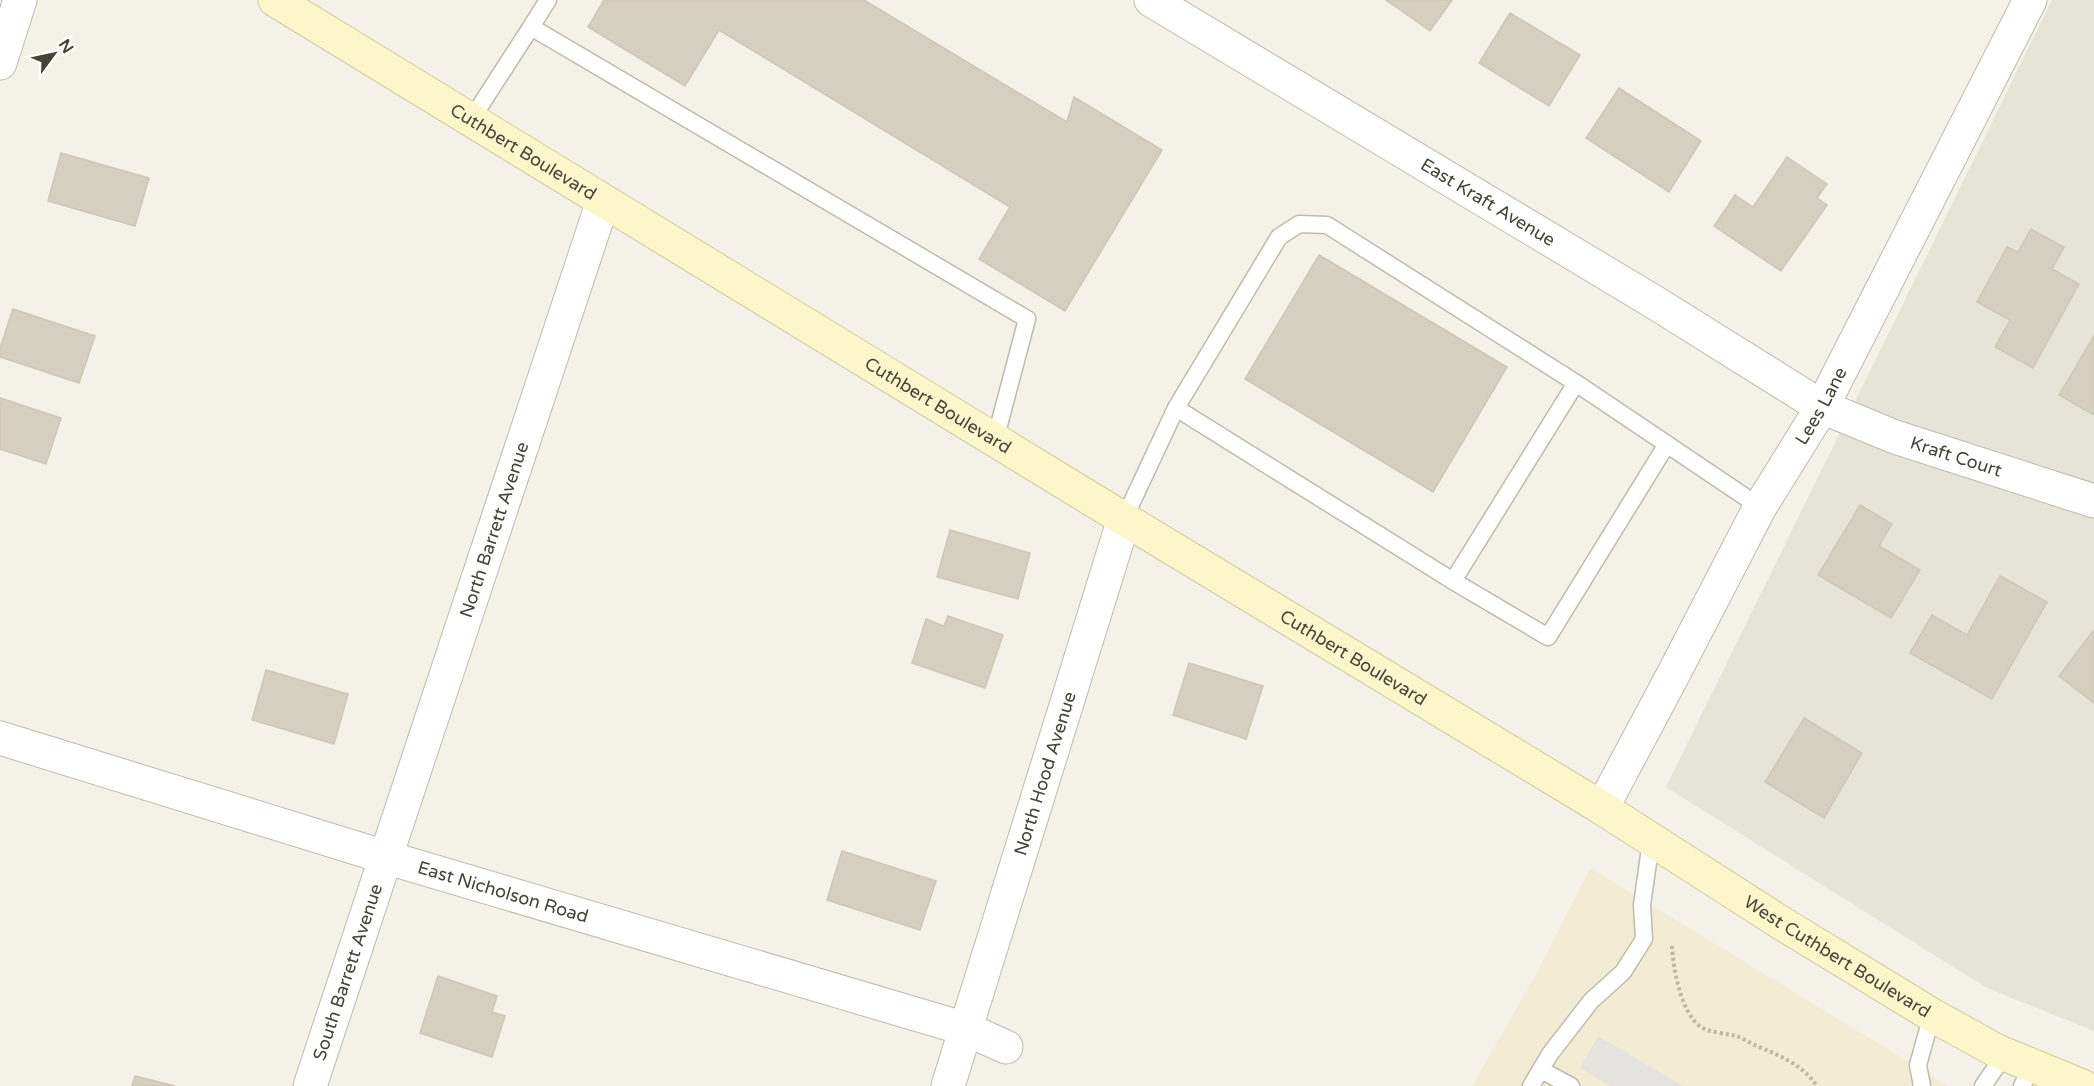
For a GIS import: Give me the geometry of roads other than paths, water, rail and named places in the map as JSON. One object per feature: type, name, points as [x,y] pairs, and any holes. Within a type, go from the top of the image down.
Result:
[{"type":"main road","name":"Cuthbert Boulevard","points":[[280,1],[603,201],[1602,808]]},
{"type":"main road","name":"West Cuthbert Boulevard","points":[[1602,808],[1651,841],[2020,1068],[2082,1086]]},
{"type":"street","points":[[0,63],[20,0]]},
{"type":"street","name":"East Kraft Avenue","points":[[1151,0],[1654,302],[1822,407]]},
{"type":"street","name":"Lees Lane","points":[[1602,808],[1760,507],[1822,407],[2030,0]]},
{"type":"street","name":"North Barrett Avenue","points":[[385,857],[603,201]]},
{"type":"street","name":"Kraft Court","points":[[1822,407],[1895,437],[2094,501]]},
{"type":"street","name":"North Hood Avenue","points":[[948,1086],[1124,519]]},
{"type":"street","name":"East Nicholson Road","points":[[0,738],[385,857],[966,1029],[1006,1047]]},
{"type":"street","name":"South Barrett Avenue","points":[[310,1086],[385,857]]},
{"type":"lane","points":[[471,120],[548,0]]},
{"type":"lane","points":[[531,27],[1027,319],[995,440]]},
{"type":"lane","points":[[1124,519],[1176,408],[1279,237],[1299,224],[1327,225],[1576,383],[1760,507]]},
{"type":"lane","points":[[1453,581],[1576,383]]},
{"type":"lane","points":[[1176,408],[1453,581],[1548,637],[1666,444]]},
{"type":"lane","points":[[1531,1086],[1550,1054],[1591,1001],[1623,972],[1644,939],[1642,905],[1651,841]]},
{"type":"lane","points":[[1922,1086],[1918,1065],[1932,1015]]},
{"type":"lane","points":[[1983,1086],[2020,1068]]},
{"type":"lane","points":[[1541,1070],[1571,1086]]}]
